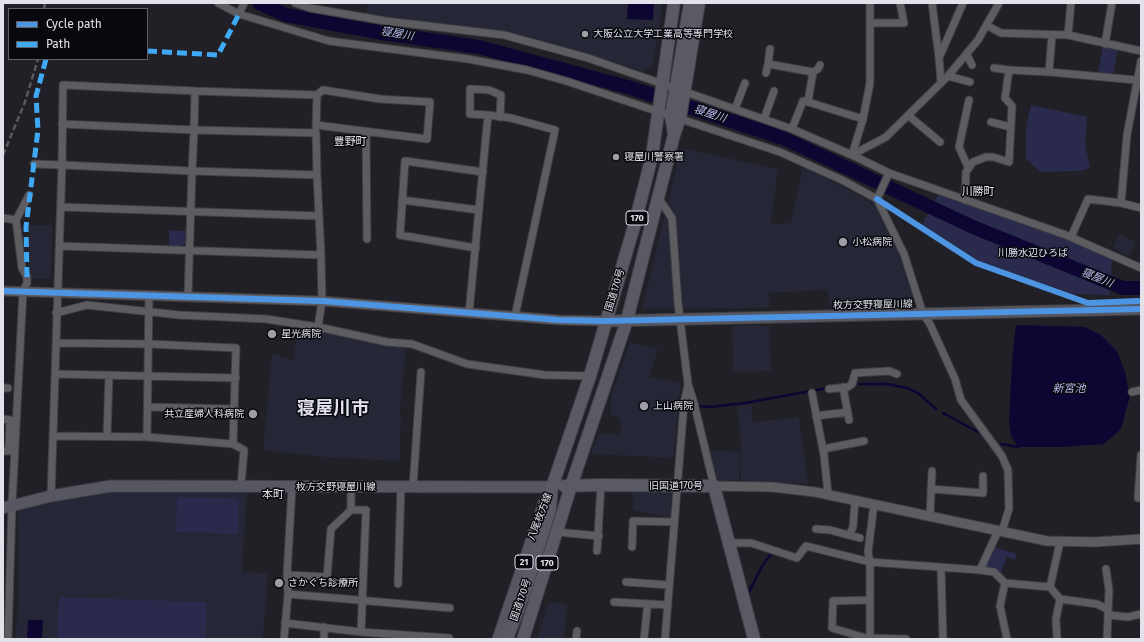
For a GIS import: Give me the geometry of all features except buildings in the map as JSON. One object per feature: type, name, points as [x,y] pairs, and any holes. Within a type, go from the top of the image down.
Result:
[{"type":"highway","name":"国道170号","points":[[507,639],[525,591],[550,509],[552,487],[590,376],[635,223],[652,156],[661,84],[674,3]]},
{"type":"highway","name":"国道170号","points":[[522,639],[571,486],[627,320],[659,199],[674,135],[690,3]]},
{"type":"highway","name":"国道170号","points":[[680,91],[699,3]]},
{"type":"highway","name":"旧国道170号","points":[[552,487],[601,485],[714,486],[754,639]]},
{"type":"main road","name":"枚方交野寝屋川線","points":[[606,321],[1141,310]]},
{"type":"main road","name":"枚方交野寝屋川線","points":[[8,506],[51,496],[111,486],[241,485],[292,487],[552,487]]},
{"type":"main road","name":"八尾枚方線","points":[[498,639],[544,503],[552,487]]},
{"type":"street","points":[[218,3],[241,9],[329,41],[468,59],[527,70],[606,93],[658,112],[754,143],[804,162],[877,199],[904,254],[923,314],[930,324],[955,379],[961,400],[1002,456],[1008,470],[1009,510],[980,570]]},
{"type":"street","points":[[296,3],[310,8],[386,21],[504,35],[588,58],[792,129],[889,173],[1071,237],[1141,268]]},
{"type":"street","points":[[852,155],[863,119],[870,80],[870,3]]},
{"type":"street","points":[[871,23],[904,23],[900,3]]},
{"type":"street","points":[[932,3],[941,83]]},
{"type":"street","points":[[939,58],[963,3]]},
{"type":"street","points":[[852,155],[886,137],[948,76],[967,55],[988,26],[999,3]]},
{"type":"street","points":[[1068,35],[1071,3]]},
{"type":"street","points":[[1105,44],[1112,3]]},
{"type":"street","points":[[988,26],[1001,33],[1068,35],[1141,51]]},
{"type":"street","points":[[1049,72],[1052,35]]},
{"type":"street","points":[[766,73],[770,49]]},
{"type":"street","points":[[967,55],[972,65]]},
{"type":"street","points":[[1121,203],[1127,135],[1136,80],[1141,61]]},
{"type":"street","points":[[768,64],[813,72],[818,69],[820,65]]},
{"type":"street","points":[[994,68],[1136,80]]},
{"type":"street","points":[[965,200],[966,172],[968,167],[979,158],[986,157],[993,157],[1009,162],[1012,106],[1005,98],[1009,70]]},
{"type":"street","points":[[813,72],[808,102],[863,119]]},
{"type":"street","points":[[948,76],[970,82]]},
{"type":"street","points":[[735,109],[745,83]]},
{"type":"street","points":[[51,496],[56,374],[56,313],[60,246],[62,165],[62,124],[63,85],[195,92],[317,95],[323,90],[380,99],[430,102],[427,139],[366,132],[316,129],[194,130],[62,124]]},
{"type":"street","points":[[500,117],[501,96],[489,90],[470,89],[470,114],[488,115],[500,117],[511,118],[555,130],[515,316]]},
{"type":"street","points":[[764,119],[774,91]]},
{"type":"street","points":[[188,296],[195,92]]},
{"type":"street","points":[[317,95],[317,175],[322,301],[318,327]]},
{"type":"street","points":[[968,167],[959,147],[969,100]]},
{"type":"street","points":[[792,129],[803,101]]},
{"type":"street","points":[[469,313],[488,115]]},
{"type":"street","points":[[909,116],[940,142]]},
{"type":"street","points":[[991,122],[1010,127]]},
{"type":"street","points":[[366,132],[367,239]]},
{"type":"street","points":[[476,248],[400,235],[402,200],[406,161],[483,172]]},
{"type":"street","points":[[34,164],[317,175]]},
{"type":"street","points":[[877,199],[889,173]]},
{"type":"street","points":[[8,639],[8,506],[23,291],[27,283],[27,277],[22,268],[16,220],[29,195]]},
{"type":"street","points":[[659,199],[672,218],[688,384],[714,486],[772,487],[828,494],[1000,531],[1060,542],[1095,542],[1141,539]]},
{"type":"street","points":[[1071,237],[1088,199],[1121,203],[1141,208]]},
{"type":"street","points":[[402,200],[479,210]]},
{"type":"street","points":[[61,207],[319,216]]},
{"type":"street","points":[[3,218],[16,220]]},
{"type":"street","points":[[60,246],[321,255]]},
{"type":"street","points":[[3,291],[322,301],[469,313],[606,321]]},
{"type":"street","points":[[147,437],[149,295]]},
{"type":"street","points":[[56,313],[87,305],[179,315],[266,319],[318,327],[387,342],[412,344],[467,364],[545,375],[590,376]]},
{"type":"street","points":[[56,343],[149,344],[236,348],[233,444]]},
{"type":"street","points":[[829,389],[852,384],[856,373],[889,371],[897,374]]},
{"type":"street","points":[[413,486],[421,372]]},
{"type":"street","points":[[56,374],[236,378]]},
{"type":"street","points":[[106,436],[109,375]]},
{"type":"street","points":[[665,639],[676,486],[684,403],[688,384]]},
{"type":"street","points":[[843,387],[849,420]]},
{"type":"street","points":[[1132,392],[1141,390]]},
{"type":"street","points":[[812,393],[823,449],[828,494]]},
{"type":"street","points":[[148,407],[234,409]]},
{"type":"street","points":[[816,416],[848,412]]},
{"type":"street","points":[[3,419],[10,420],[12,444],[9,451],[3,451]]},
{"type":"street","points":[[53,436],[147,437],[233,444],[244,450],[241,485]]},
{"type":"street","points":[[823,449],[864,441]]},
{"type":"street","points":[[1138,498],[1141,455]]},
{"type":"street","points":[[930,516],[932,471]]},
{"type":"street","points":[[932,490],[983,493],[983,476]]},
{"type":"street","points":[[597,551],[601,485]]},
{"type":"street","points":[[351,510],[351,494],[353,486]]},
{"type":"street","points":[[398,584],[401,486]]},
{"type":"street","points":[[284,639],[288,594],[287,574],[292,487]]},
{"type":"street","points":[[849,535],[853,527],[855,500]]},
{"type":"street","points":[[867,638],[870,600],[870,562],[868,552],[874,504]]},
{"type":"street","points":[[287,574],[327,577],[331,529],[351,510],[366,510],[362,632]]},
{"type":"street","points":[[632,547],[633,521],[674,522]]},
{"type":"street","points":[[816,529],[830,530],[860,538]]},
{"type":"street","points":[[557,532],[599,536]]},
{"type":"street","points":[[1050,586],[1060,542]]},
{"type":"street","points":[[729,543],[751,543],[797,558],[806,546],[870,562],[994,572],[1006,583],[1050,586],[1060,599],[1096,604],[1107,612],[1128,617],[1141,614]]},
{"type":"street","points":[[941,568],[943,639]]},
{"type":"street","points":[[1106,569],[1108,590],[1107,639]]},
{"type":"street","points":[[626,582],[670,586]]},
{"type":"street","points":[[1006,583],[1000,606],[1007,639]]},
{"type":"street","points":[[288,594],[364,599],[450,608]]},
{"type":"street","points":[[1057,639],[1056,619],[1060,599]]},
{"type":"street","points":[[870,600],[833,601],[832,628],[867,638],[906,639]]},
{"type":"street","points":[[614,602],[668,605]]},
{"type":"street","points":[[644,639],[647,610]]},
{"type":"street","points":[[285,623],[362,632],[450,638]]},
{"type":"street","points":[[324,627],[324,639]]},
{"type":"shaded area","name":"大阪公立大学工業高等専門学校","points":[[367,3],[663,3],[653,64],[643,71],[529,38],[495,31],[367,14]]},
{"type":"shaded area","points":[[681,148],[778,169],[771,224],[791,223],[803,166],[866,199],[879,209],[901,253],[915,300],[914,304],[829,305],[828,290],[769,293],[769,308],[642,309]]},
{"type":"shaded area","points":[[29,225],[52,225],[51,279],[28,279]]},
{"type":"shaded area","points":[[1119,234],[1136,242],[1129,256],[1113,248]]},
{"type":"shaded area","points":[[732,326],[769,326],[771,371],[733,372]]},
{"type":"shaded area","points":[[298,327],[406,346],[400,412],[400,461],[324,457],[263,450],[272,353],[293,360]]},
{"type":"shaded area","name":"上山病院","points":[[630,342],[658,349],[649,377],[681,383],[673,458],[591,454],[598,434],[620,434],[621,419],[610,414],[611,396]]},
{"type":"shaded area","points":[[751,404],[753,422],[799,417],[808,483],[741,483],[741,443],[737,406]]},
{"type":"shaded area","points":[[707,450],[740,452],[739,480],[715,481]]},
{"type":"shaded area","points":[[633,489],[672,490],[671,518],[633,510]]},
{"type":"shaded area","points":[[247,490],[242,572],[268,573],[263,639],[15,639],[18,607],[18,513],[22,507],[57,499],[108,492]]},
{"type":"shaded area","points":[[548,602],[567,604],[564,639],[537,639]]},
{"type":"green space","points":[[1103,47],[1118,49],[1113,76],[1098,73]]},
{"type":"green space","points":[[1031,105],[1087,117],[1085,144],[1090,168],[1080,171],[1041,172],[1026,159],[1026,128]]},
{"type":"green space","name":"川勝水辺ひろば","points":[[939,194],[1066,237],[1112,257],[1110,295],[1073,294],[979,261],[922,224]]},
{"type":"green space","points":[[169,230],[185,231],[185,243],[181,246],[169,246]]},
{"type":"green space","points":[[177,497],[239,499],[238,534],[176,532]]},
{"type":"green space","points":[[994,547],[1016,554],[1015,560],[1007,557],[1000,575],[984,569]]},
{"type":"green space","points":[[59,597],[207,602],[205,639],[57,639]]},
{"type":"water","points":[[628,3],[654,3],[653,20],[627,19]]},
{"type":"water","name":"新宮池","points":[[1016,325],[1085,327],[1101,335],[1117,351],[1125,372],[1130,396],[1121,429],[1104,444],[1063,447],[1018,447],[1011,436],[1009,421],[1012,361]]},
{"type":"water","points":[[28,620],[43,620],[42,639],[27,639]]},
{"type":"waterway","name":"寝屋川","points":[[259,3],[286,15],[382,33],[479,47],[631,88],[783,138],[973,227],[1123,288],[1141,288]]},
{"type":"waterway","points":[[859,384],[887,384],[907,388],[918,393],[936,409]]},
{"type":"waterway","points":[[699,406],[709,407],[745,403],[827,388]]},
{"type":"waterway","points":[[943,413],[978,432]]},
{"type":"waterway","points":[[1001,444],[1018,447]]},
{"type":"waterway","points":[[747,596],[762,566],[771,554],[775,553]]},
{"type":"waterway","points":[[747,633],[747,639]]},
{"type":"railway","points":[[44,8],[45,3]]},
{"type":"railway","points":[[3,155],[25,102],[38,60]]},
{"type":"marked path","points":[[148,51],[218,55],[239,14]]},
{"type":"marked path","points":[[27,277],[26,227],[38,130],[36,96],[46,60]]},
{"type":"cycle path","points":[[877,199],[976,263],[1088,303],[1138,301]]},
{"type":"cycle path","points":[[3,291],[322,301],[559,320],[605,321],[1141,309]]},
{"type":"place","name":"大阪公立大学工業高等専門学校","points":[[585,34]]},
{"type":"place","name":"寝屋川警察署","points":[[616,157]]},
{"type":"place","name":"小松病院","points":[[843,242]]},
{"type":"place","name":"星光病院","points":[[272,334]]},
{"type":"place","name":"上山病院","points":[[644,406]]},
{"type":"place","name":"共立産婦人科病院","points":[[253,414]]},
{"type":"place","name":"さかぐち診療所","points":[[279,583]]},
{"type":"district","name":"豊野町","points":[[350,142]]},
{"type":"district","name":"川勝町","points":[[978,192]]},
{"type":"district","name":"寝屋川市","points":[[333,409]]},
{"type":"district","name":"本町","points":[[273,495]]}]
